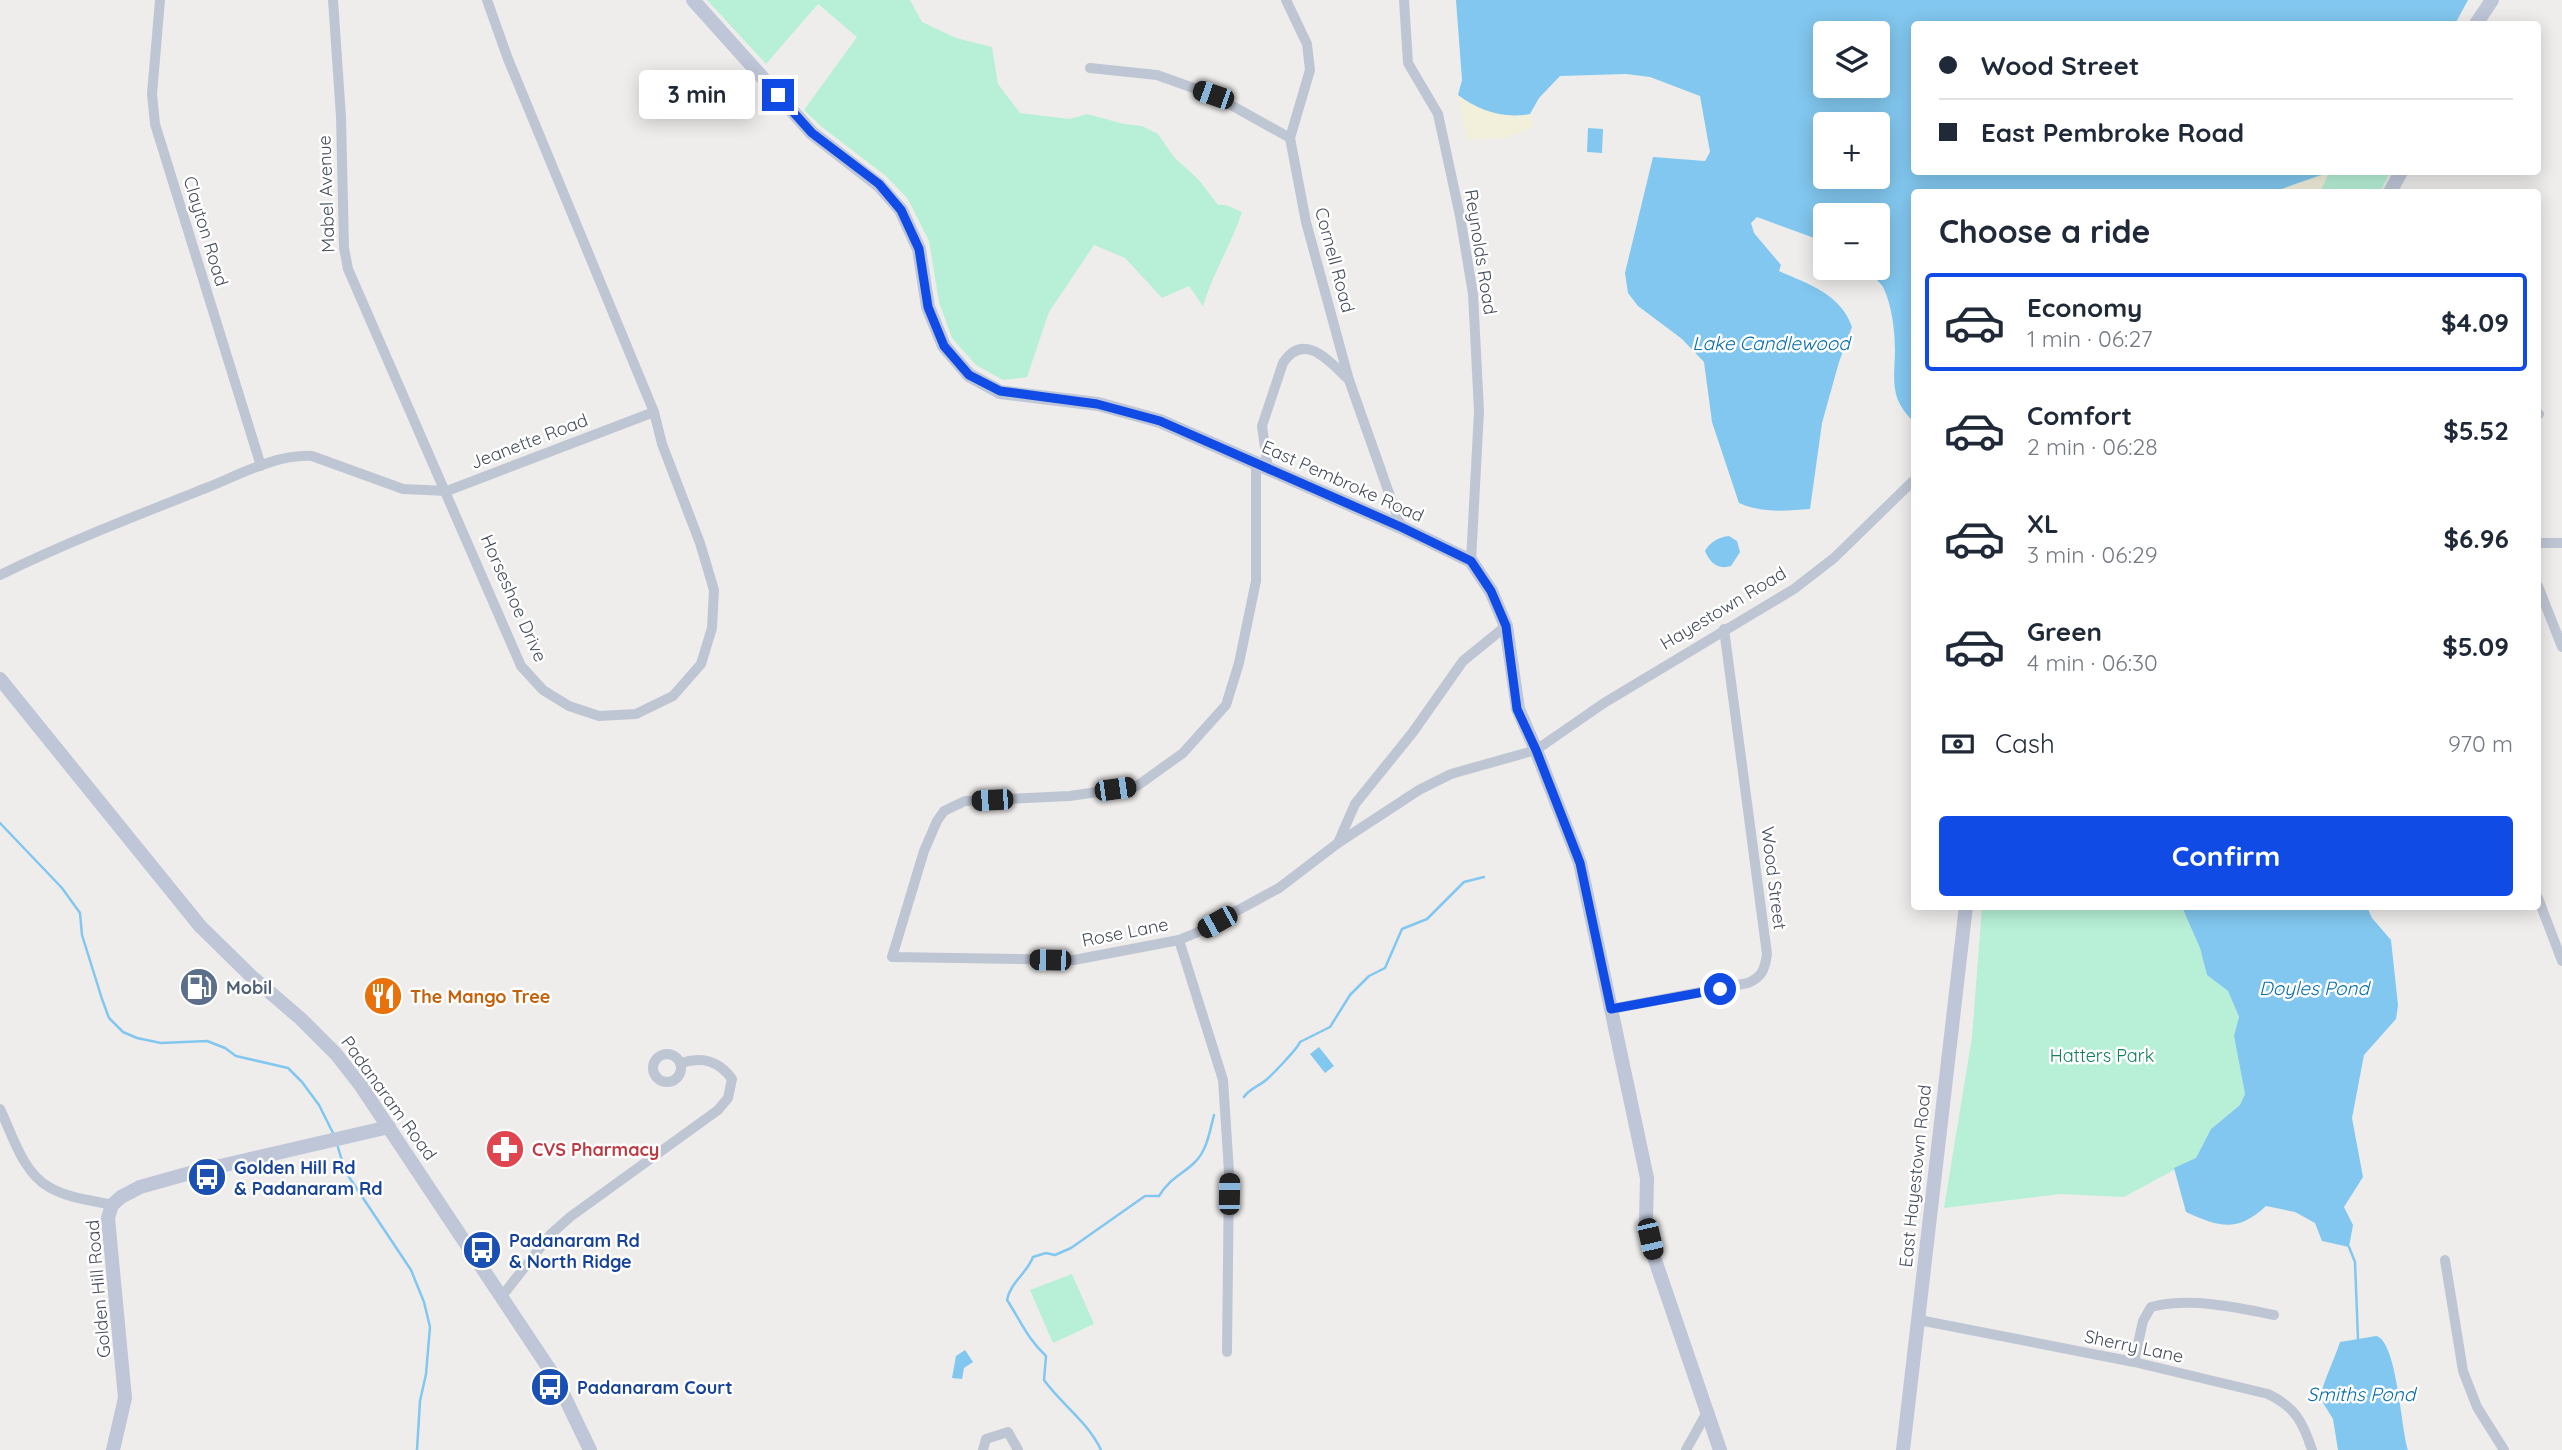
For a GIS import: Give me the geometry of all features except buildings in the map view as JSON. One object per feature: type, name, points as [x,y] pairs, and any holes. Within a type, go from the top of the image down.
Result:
[{"type":"street","name":"Clayton Road","points":[[160,0],[152,94],[155,124],[261,466]]},
{"type":"street","name":"Mabel Avenue","points":[[333,0],[341,117],[344,248],[348,269],[447,491]]},
{"type":"street","points":[[487,0],[508,59],[653,412]]},
{"type":"street","name":"East Pembroke Road","points":[[693,0],[812,133],[879,184],[901,210],[919,249],[928,307],[944,346],[969,375],[1000,391],[1097,404],[1160,421],[1401,527],[1471,561]]},
{"type":"street","name":"Cornell Road","points":[[1286,0],[1307,44],[1310,70],[1290,138],[1306,222],[1349,380],[1401,527]]},
{"type":"street","name":"Reynolds Road","points":[[1404,0],[1408,62],[1438,114],[1474,295],[1479,411],[1471,561]]},
{"type":"street","points":[[2478,21],[2492,0]]},
{"type":"street","points":[[1090,68],[1157,75],[1213,95],[1290,138]]},
{"type":"street","points":[[1262,466],[1262,426],[1283,363],[1288,356],[1299,351],[1318,352],[1349,380]]},
{"type":"street","name":"Jeanette Road","points":[[0,575],[73,540],[261,466],[297,455],[312,456],[403,489],[447,491],[653,412]]},
{"type":"street","name":"Horseshoe Drive","points":[[447,491],[521,666],[543,690],[569,706],[599,716],[636,714],[673,696],[701,664],[712,628],[714,590],[653,412]]},
{"type":"street","name":"Rose Lane","points":[[1262,466],[1256,581],[1239,663],[1226,705],[1183,753],[1137,786],[1070,796],[965,801],[944,811],[924,851],[892,957],[1074,960],[1180,940],[1279,888],[1338,843],[1419,790],[1451,774],[1536,750]]},
{"type":"street","name":"Hayestown Road","points":[[1536,750],[1604,703],[1794,589],[1835,558],[1911,483]]},
{"type":"street","points":[[2541,543],[2562,543]]},
{"type":"street","points":[[1471,561],[1491,591],[1506,626],[1517,709],[1580,863],[1647,1178],[1646,1222],[1651,1245],[1720,1450]]},
{"type":"street","points":[[2541,594],[2562,648]]},
{"type":"street","name":"Rose Lane","points":[[1338,843],[1355,804],[1413,732],[1463,661],[1506,626]]},
{"type":"street","name":"Wood Street","points":[[1611,1009],[1748,984],[1759,978],[1765,968],[1767,954],[1724,629]]},
{"type":"street","name":"Padanaram Road","points":[[0,679],[200,926],[251,976],[302,1019],[336,1054],[389,1127],[556,1379],[590,1450]]},
{"type":"street","points":[[2541,904],[2557,934],[2562,961]]},
{"type":"street","name":"East Hayestown Road","points":[[1903,1450],[1966,910]]},
{"type":"street","points":[[1180,940],[1223,1080],[1229,1172],[1227,1352]]},
{"type":"street","points":[[502,1296],[551,1234],[570,1217],[718,1110],[728,1098],[732,1079],[723,1067],[711,1061],[695,1059],[681,1063]]},
{"type":"street","points":[[0,1109],[28,1167],[46,1186],[64,1194],[112,1205]]},
{"type":"street","name":"Golden Hill Road","points":[[113,1450],[125,1398],[108,1219],[112,1205],[140,1187],[389,1127]]},
{"type":"street","points":[[2445,1260],[2463,1370],[2477,1407],[2504,1450]]},
{"type":"street","points":[[2134,1363],[2143,1321],[2151,1307],[2185,1303],[2274,1315]]},
{"type":"street","name":"Sherry Lane","points":[[1919,1320],[2134,1363],[2268,1394],[2285,1402],[2295,1412],[2312,1450]]},
{"type":"street","points":[[1686,1450],[1706,1414]]},
{"type":"street","points":[[982,1450],[986,1438],[1008,1432],[1018,1450]]},
{"type":"green space","points":[[707,0],[910,0],[922,22],[956,38],[992,47],[998,84],[1020,113],[1070,119],[1087,114],[1142,126],[1158,134],[1174,157],[1199,180],[1218,205],[1226,205],[1242,212],[1203,306],[1189,286],[1162,298],[1125,258],[1094,245],[1049,312],[1027,377],[1003,380],[976,365],[952,338],[939,302],[929,241],[908,199],[886,176],[804,110],[857,37],[818,4],[766,64]]},
{"type":"green space","points":[[2321,175],[2388,175],[2382,189],[2281,189]]},
{"type":"green space","name":"Hatters Park","points":[[1982,910],[2183,910],[2200,948],[2207,975],[2228,991],[2239,1018],[2234,1036],[2245,1094],[2240,1105],[2211,1129],[2196,1158],[2124,1197],[2060,1194],[1944,1208],[1972,1037]]},
{"type":"green space","points":[[1072,1274],[1094,1324],[1053,1343],[1030,1290]]},
{"type":"sand","points":[[1458,95],[1492,112],[1530,114],[1533,127],[1506,138],[1467,140]]},
{"type":"sand","points":[[2323,175],[2328,175],[2321,189],[2282,189]]},
{"type":"water","name":"Lake Candlewood","points":[[1456,0],[2468,0],[2457,21],[1911,21],[1911,175],[2321,175],[2281,189],[1911,189],[1911,419],[1901,406],[1895,390],[1892,318],[1886,294],[1876,280],[1890,280],[1890,203],[1813,203],[1813,238],[1757,217],[1751,223],[1754,233],[1781,265],[1779,271],[1832,298],[1847,316],[1852,327],[1822,423],[1810,509],[1765,510],[1739,503],[1712,422],[1704,362],[1682,339],[1638,306],[1628,293],[1625,273],[1653,157],[1705,161],[1710,152],[1700,96],[1650,77],[1626,74],[1560,76],[1539,98],[1530,114],[1501,114],[1474,105],[1458,95],[1462,80]]},
{"type":"water","points":[[1588,128],[1603,129],[1602,153],[1587,152]]},
{"type":"water","points":[[1729,536],[1737,541],[1740,552],[1731,566],[1718,566],[1709,559],[1705,551],[1715,540]]},
{"type":"water","name":"Doyles Pond","points":[[2183,910],[2368,910],[2391,940],[2398,1005],[2396,1019],[2364,1055],[2352,1118],[2363,1177],[2344,1207],[2353,1225],[2349,1247],[2322,1241],[2315,1223],[2295,1212],[2266,1206],[2246,1220],[2228,1225],[2186,1212],[2174,1168],[2196,1158],[2211,1129],[2240,1105],[2245,1094],[2234,1036],[2239,1017],[2228,991],[2207,975],[2200,948]]},
{"type":"water","points":[[1319,1047],[1334,1066],[1325,1073],[1310,1054]]},
{"type":"water","name":"Smiths Pond","points":[[2376,1336],[2383,1341],[2394,1368],[2408,1450],[2338,1450],[2333,1419],[2320,1398],[2324,1384],[2340,1342]]},
{"type":"water","points":[[965,1350],[973,1362],[964,1368],[962,1379],[952,1378],[956,1356]]},
{"type":"waterway","points":[[0,823],[62,888],[80,913],[82,935],[102,999],[109,1018],[123,1032],[161,1043],[207,1041],[236,1056],[288,1068],[319,1105],[334,1135]]},
{"type":"waterway","points":[[1244,1097],[1269,1077],[1300,1042],[1330,1027],[1350,995],[1369,976],[1385,968],[1402,929],[1427,919],[1464,882],[1484,877]]},
{"type":"waterway","points":[[1101,1450],[1082,1422],[1044,1380],[1046,1356],[1024,1329],[1007,1300],[1009,1294],[1033,1257],[1046,1253],[1055,1255],[1071,1248],[1145,1196],[1159,1196],[1167,1185],[1199,1157],[1214,1115]]},
{"type":"waterway","points":[[337,1144],[345,1171],[411,1270],[424,1302],[430,1327],[426,1374],[420,1401],[417,1450]]},
{"type":"waterway","points":[[2349,1247],[2355,1262],[2358,1339]]},
{"type":"place","name":"Mobil","points":[[199,987]]},
{"type":"place","name":"The Mango Tree","points":[[383,996]]},
{"type":"place","name":"CVS Pharmacy","points":[[505,1149]]},
{"type":"place","name":"Golden Hill Rd & Padanaram Rd","points":[[207,1177]]},
{"type":"place","name":"Padanaram Rd & North Ridge","points":[[482,1250]]},
{"type":"place","name":"Padanaram Court","points":[[550,1387]]},
{"type":"route","points":[[778,95],[812,133],[879,184],[901,210],[919,249],[928,307],[944,346],[969,375],[1000,391],[1097,404],[1160,421],[1401,527],[1471,561],[1491,591],[1506,626],[1517,709],[1580,863],[1611,1009],[1720,989]]}]
